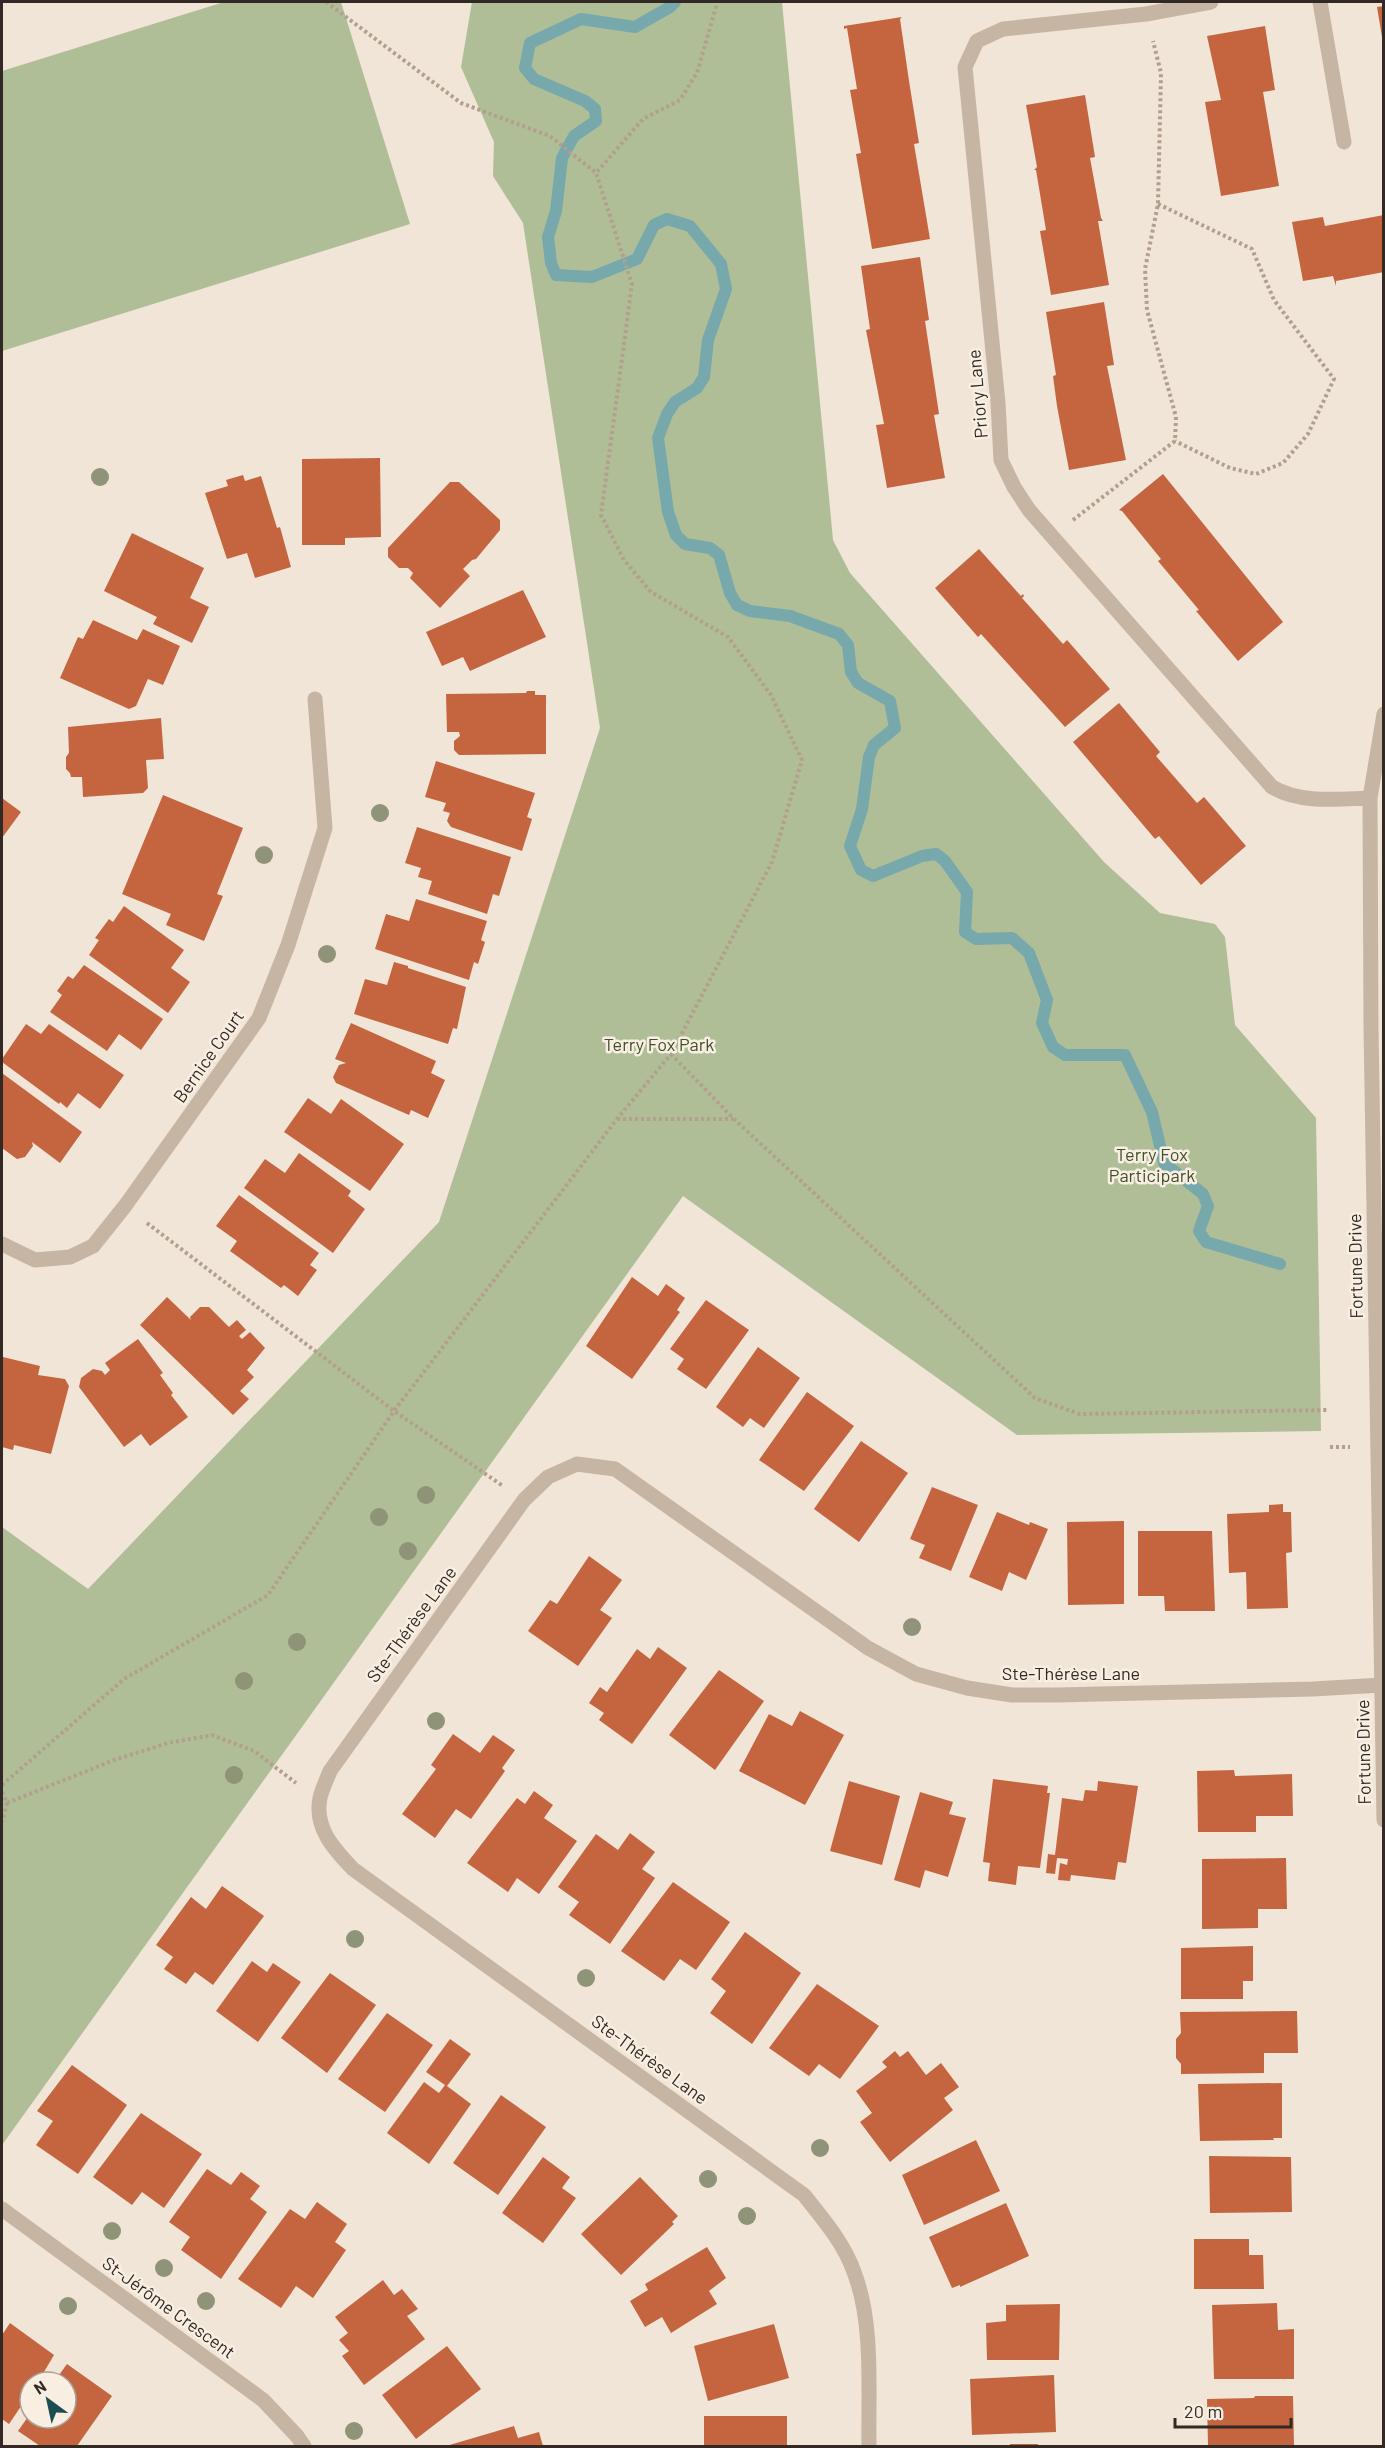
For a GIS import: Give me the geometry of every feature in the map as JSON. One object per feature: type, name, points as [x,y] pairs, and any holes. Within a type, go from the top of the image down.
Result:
[{"type":"street","name":"Priory Lane","points":[[1211,2],[1146,14],[1004,29],[976,41],[965,68],[997,391],[1001,460],[1014,487],[1029,510],[1272,787],[1286,795],[1320,799],[1370,798]]},
{"type":"street","points":[[1320,2],[1344,142]]},
{"type":"street","name":"Bernice Court","points":[[2,1244],[35,1260],[70,1257],[93,1246],[125,1206],[259,1018],[288,945],[325,828],[315,699]]},
{"type":"street","name":"Fortune Drive","points":[[1383,714],[1370,798],[1377,1026],[1383,1820]]},
{"type":"street","name":"Ste-Thérèse Lane","points":[[869,2446],[867,2347],[863,2308],[854,2272],[832,2229],[804,2195],[353,1869],[328,1842],[320,1821],[320,1798],[330,1771],[524,1500],[548,1477],[577,1464],[615,1469],[651,1492],[868,1648],[915,1674],[967,1688],[1012,1695],[1313,1689],[1382,1685]]},
{"type":"street","name":"St-Jérôme Crescent","points":[[2,2209],[263,2400],[304,2446]]},
{"type":"path","points":[[2,1785],[124,1679],[268,1595],[394,1411],[616,1119],[671,1054],[772,862],[802,760],[771,695],[728,637],[651,592],[624,560],[601,515],[632,284],[596,173],[550,136],[461,103],[326,2]]},
{"type":"path","points":[[596,173],[643,119],[681,100],[697,73],[716,2]]},
{"type":"path","points":[[1053,536],[1175,441],[1176,417],[1147,310],[1145,269],[1158,204],[1161,73],[1146,14]]},
{"type":"path","points":[[1158,204],[1252,249],[1274,300],[1334,379],[1308,434],[1283,463],[1256,474],[1230,468],[1175,441]]},
{"type":"path","points":[[671,1054],[734,1119],[1035,1398],[1080,1414],[1329,1410]]},
{"type":"path","points":[[616,1119],[734,1119]]},
{"type":"path","points":[[125,1206],[394,1411],[524,1500]]},
{"type":"path","points":[[7,1803],[114,1761],[168,1743],[212,1735],[254,1751],[287,1777],[320,1798]]},
{"type":"path","points":[[2,1792],[7,1803],[2,1822]]},
{"type":"green space","points":[[224,2],[341,2],[410,224],[2,351],[2,71]]},
{"type":"green space","points":[[472,2],[782,2],[833,540],[850,573],[1104,862],[1160,913],[1215,924],[1225,937],[1235,1025],[1316,1118],[1321,1431],[1017,1435],[683,1196],[2,2145],[2,1527],[88,1589],[439,1222],[600,728],[523,223],[493,176],[494,142],[461,67]]},
{"type":"building","points":[[1384,6],[1384,36],[1382,37],[1377,7]]},
{"type":"building","points":[[902,17],[900,19],[919,143],[914,144],[930,239],[872,249],[856,154],[861,153],[850,90],[857,89],[847,28],[844,29],[844,26]]},
{"type":"building","points":[[1265,26],[1275,90],[1263,92],[1279,186],[1221,196],[1205,102],[1221,100],[1207,36]]},
{"type":"building","points":[[1085,95],[1095,157],[1090,158],[1103,221],[1098,221],[1109,285],[1051,295],[1040,231],[1046,230],[1036,170],[1034,170],[1037,167],[1026,105]]},
{"type":"building","points":[[1384,215],[1384,272],[1336,281],[1336,286],[1333,276],[1303,281],[1292,222],[1323,217],[1325,226]]},
{"type":"building","points":[[920,257],[929,320],[925,321],[939,414],[934,415],[945,478],[887,488],[876,425],[884,424],[866,330],[870,329],[861,266]]},
{"type":"building","points":[[1104,302],[1114,365],[1107,366],[1126,460],[1069,470],[1057,406],[1053,376],[1056,375],[1046,312]]},
{"type":"building","points":[[380,458],[381,537],[345,538],[345,545],[302,545],[302,459]]},
{"type":"building","points":[[1163,474],[1283,622],[1238,661],[1158,561],[1161,559],[1119,510]]},
{"type":"building","points":[[243,475],[245,481],[261,476],[277,528],[280,527],[291,567],[255,578],[247,553],[227,559],[205,493],[228,486],[226,480]]},
{"type":"building","points":[[450,482],[459,482],[500,520],[500,530],[476,559],[463,569],[470,576],[440,608],[410,578],[413,573],[408,568],[399,568],[388,557],[388,548]]},
{"type":"building","points":[[132,533],[204,568],[190,598],[209,607],[192,643],[153,624],[157,617],[104,591]]},
{"type":"building","points":[[979,549],[1021,596],[1023,594],[1022,598],[1063,644],[1067,640],[1110,689],[1065,727],[981,634],[978,637],[935,588]]},
{"type":"building","points":[[523,590],[546,637],[470,671],[463,657],[442,666],[426,632]]},
{"type":"building","points":[[93,620],[137,640],[143,629],[180,646],[163,685],[148,679],[136,706],[129,709],[60,678],[78,637],[83,639]]},
{"type":"building","points":[[535,691],[535,695],[546,695],[546,754],[459,755],[454,750],[454,741],[460,736],[459,732],[447,732],[446,694],[526,693]]},
{"type":"building","points":[[1119,703],[1160,752],[1156,756],[1197,803],[1204,797],[1246,846],[1201,885],[1159,836],[1155,839],[1073,742]]},
{"type":"building","points":[[161,718],[164,759],[146,760],[148,788],[143,793],[83,797],[82,777],[71,777],[66,769],[66,757],[69,753],[68,727]]},
{"type":"building","points":[[436,761],[535,793],[527,817],[532,819],[522,851],[451,827],[447,821],[450,813],[443,811],[446,803],[425,797]]},
{"type":"building","points":[[163,795],[243,828],[217,894],[223,896],[204,941],[166,925],[171,914],[122,894]]},
{"type":"building","points":[[2,798],[21,812],[2,838]]},
{"type":"building","points":[[417,827],[511,857],[499,896],[493,894],[487,914],[428,894],[432,881],[418,877],[421,868],[405,863]]},
{"type":"building","points":[[416,899],[487,921],[481,940],[485,942],[478,964],[474,962],[469,980],[375,949],[386,914],[409,921]]},
{"type":"building","points":[[124,906],[184,950],[171,968],[190,982],[168,1013],[89,955],[99,940],[95,938],[109,919],[113,922]]},
{"type":"building","points":[[394,962],[466,987],[457,1029],[453,1028],[448,1044],[354,1014],[365,979],[387,985]]},
{"type":"building","points":[[84,965],[163,1019],[141,1050],[119,1034],[107,1051],[50,1012],[62,995],[57,991],[68,976],[73,979]]},
{"type":"building","points":[[351,1023],[436,1061],[431,1073],[445,1080],[428,1118],[411,1110],[409,1115],[336,1083],[333,1077],[339,1065],[346,1063],[335,1059]]},
{"type":"building","points":[[26,1024],[41,1034],[49,1024],[124,1075],[100,1109],[78,1093],[67,1108],[2,1062]]},
{"type":"building","points":[[2,1073],[82,1132],[60,1163],[32,1142],[33,1146],[25,1157],[17,1159],[2,1148]]},
{"type":"building","points":[[308,1098],[331,1114],[341,1099],[404,1144],[370,1191],[284,1132]]},
{"type":"building","points":[[299,1153],[351,1191],[348,1196],[365,1209],[333,1253],[244,1188],[265,1159],[285,1173]]},
{"type":"building","points":[[239,1195],[319,1253],[310,1265],[317,1270],[298,1296],[284,1285],[281,1288],[230,1251],[237,1241],[216,1226]]},
{"type":"building","points":[[632,1277],[658,1296],[666,1284],[685,1298],[677,1310],[680,1312],[632,1379],[586,1346]]},
{"type":"building","points":[[167,1297],[191,1320],[190,1317],[200,1307],[209,1307],[229,1327],[237,1320],[246,1330],[239,1336],[242,1339],[250,1332],[265,1348],[247,1370],[254,1377],[240,1391],[249,1399],[233,1415],[140,1325]]},
{"type":"building","points":[[706,1300],[749,1330],[706,1389],[677,1369],[684,1359],[670,1349]]},
{"type":"building","points":[[138,1339],[163,1373],[160,1375],[173,1393],[171,1395],[188,1417],[150,1446],[141,1434],[124,1447],[79,1387],[81,1378],[93,1369],[102,1371],[105,1375],[110,1370],[105,1363]]},
{"type":"building","points":[[758,1347],[800,1378],[764,1428],[750,1418],[743,1427],[716,1407]]},
{"type":"building","points":[[3,1357],[40,1366],[38,1375],[65,1379],[69,1386],[51,1454],[14,1445],[13,1450],[2,1447]]},
{"type":"building","points":[[807,1392],[854,1426],[804,1491],[759,1460]]},
{"type":"building","points":[[861,1441],[908,1473],[859,1542],[814,1509]]},
{"type":"building","points":[[932,1487],[978,1505],[951,1571],[919,1558],[925,1545],[910,1539]]},
{"type":"building","points":[[1283,1504],[1283,1512],[1291,1512],[1292,1552],[1286,1553],[1288,1608],[1247,1609],[1246,1572],[1229,1573],[1227,1514],[1269,1512],[1269,1505]]},
{"type":"building","points":[[997,1512],[1029,1525],[1030,1522],[1048,1529],[1026,1580],[1009,1572],[1002,1591],[969,1577]]},
{"type":"building","points":[[1124,1521],[1124,1604],[1068,1605],[1067,1522]]},
{"type":"building","points":[[1138,1531],[1212,1531],[1215,1611],[1165,1611],[1164,1596],[1138,1596]]},
{"type":"building","points":[[589,1556],[622,1580],[600,1610],[612,1618],[578,1666],[528,1631],[550,1600],[557,1604]]},
{"type":"building","points":[[658,1647],[687,1668],[632,1744],[599,1720],[604,1713],[589,1703],[600,1687],[607,1692],[637,1649],[650,1659]]},
{"type":"building","points":[[719,1670],[764,1701],[715,1770],[669,1735]]},
{"type":"building","points":[[800,1711],[844,1735],[805,1805],[739,1771],[769,1714],[792,1726]]},
{"type":"building","points":[[453,1734],[480,1753],[493,1735],[515,1750],[502,1768],[505,1771],[471,1819],[456,1809],[435,1838],[402,1814],[436,1769],[431,1765]]},
{"type":"building","points":[[1234,1770],[1235,1776],[1292,1774],[1293,1816],[1256,1816],[1256,1832],[1198,1832],[1197,1771]]},
{"type":"building","points":[[993,1779],[1048,1786],[1047,1793],[1050,1793],[1040,1868],[1018,1866],[1016,1885],[988,1881],[990,1863],[983,1862]]},
{"type":"building","points":[[849,1781],[900,1796],[882,1865],[830,1851]]},
{"type":"building","points":[[1098,1781],[1138,1786],[1126,1863],[1118,1862],[1115,1880],[1071,1875],[1070,1881],[1058,1880],[1060,1863],[1067,1865],[1068,1859],[1057,1858],[1055,1874],[1046,1873],[1048,1854],[1055,1855],[1062,1798],[1083,1801],[1085,1790],[1097,1791]]},
{"type":"building","points":[[534,1791],[553,1805],[544,1818],[577,1841],[539,1894],[517,1878],[508,1892],[467,1863],[517,1798],[525,1804]]},
{"type":"building","points":[[920,1792],[953,1802],[949,1814],[966,1818],[948,1877],[925,1870],[920,1888],[894,1880]]},
{"type":"building","points":[[630,1833],[655,1852],[642,1869],[655,1878],[610,1944],[569,1915],[579,1902],[558,1887],[596,1834],[618,1850]]},
{"type":"building","points":[[1286,1858],[1287,1909],[1258,1909],[1258,1928],[1202,1929],[1202,1859]]},
{"type":"building","points":[[673,1882],[730,1922],[696,1970],[680,1959],[664,1981],[621,1951]]},
{"type":"building","points":[[222,1886],[264,1916],[213,1985],[195,1972],[186,1984],[164,1969],[173,1957],[156,1945],[191,1897],[206,1909]]},
{"type":"building","points":[[745,1932],[801,1973],[752,2044],[710,2013],[726,1991],[711,1979]]},
{"type":"building","points":[[1253,1946],[1253,1981],[1243,1981],[1243,1999],[1181,1999],[1181,1948]]},
{"type":"building","points":[[252,1961],[267,1972],[273,1963],[301,1982],[258,2042],[216,2011]]},
{"type":"building","points":[[330,1973],[376,2005],[327,2073],[281,2038]]},
{"type":"building","points":[[817,1984],[879,2026],[840,2079],[819,2064],[809,2076],[769,2048]]},
{"type":"building","points":[[1297,2011],[1298,2053],[1264,2053],[1264,2073],[1181,2074],[1181,2064],[1176,2058],[1176,2039],[1181,2033],[1180,2012]]},
{"type":"building","points":[[387,2013],[433,2045],[385,2112],[338,2079]]},
{"type":"building","points":[[450,2039],[471,2054],[447,2086],[471,2104],[429,2164],[387,2133],[424,2082],[439,2093],[445,2085],[426,2072]]},
{"type":"building","points":[[895,2051],[900,2057],[908,2051],[926,2075],[941,2063],[959,2087],[944,2098],[953,2110],[890,2162],[860,2122],[872,2113],[856,2091],[887,2067],[882,2062]]},
{"type":"building","points":[[72,2065],[127,2105],[78,2174],[36,2145],[53,2121],[37,2111]]},
{"type":"building","points":[[1282,2083],[1282,2138],[1200,2141],[1198,2084]]},
{"type":"building","points":[[501,2095],[546,2127],[498,2195],[453,2163]]},
{"type":"building","points":[[141,2113],[202,2154],[164,2208],[142,2192],[132,2205],[93,2177]]},
{"type":"building","points":[[976,2140],[1000,2191],[924,2225],[902,2175]]},
{"type":"building","points":[[1209,2156],[1291,2157],[1292,2212],[1210,2213]]},
{"type":"building","points":[[543,2157],[570,2177],[562,2188],[576,2198],[543,2243],[502,2213]]},
{"type":"building","points":[[207,2169],[231,2185],[241,2172],[260,2186],[250,2199],[267,2212],[221,2279],[181,2250],[190,2237],[169,2222]]},
{"type":"building","points":[[640,2177],[678,2216],[672,2222],[674,2224],[621,2275],[581,2234]]},
{"type":"building","points":[[317,2202],[347,2224],[335,2242],[346,2250],[313,2298],[296,2286],[281,2308],[238,2279],[290,2209],[305,2219]]},
{"type":"building","points":[[1006,2203],[1029,2256],[960,2287],[960,2285],[952,2288],[929,2237]]},
{"type":"building","points":[[1194,2239],[1249,2239],[1249,2255],[1263,2255],[1264,2289],[1194,2289]]},
{"type":"building","points":[[707,2247],[726,2278],[709,2291],[717,2304],[671,2333],[662,2317],[645,2327],[630,2301],[648,2290],[645,2284]]},
{"type":"building","points":[[383,2280],[394,2295],[402,2289],[418,2309],[407,2316],[425,2339],[364,2385],[342,2356],[349,2351],[339,2340],[348,2333],[335,2317]]},
{"type":"building","points":[[1277,2303],[1278,2330],[1294,2329],[1294,2379],[1214,2379],[1212,2305]]},
{"type":"building","points":[[1060,2304],[1059,2360],[987,2360],[986,2323],[1006,2321],[1006,2305]]},
{"type":"building","points":[[10,2323],[54,2355],[45,2370],[18,2370],[18,2411],[9,2424],[2,2419],[2,2335]]},
{"type":"building","points":[[774,2324],[789,2378],[708,2401],[694,2346]]},
{"type":"building","points":[[447,2346],[481,2389],[416,2439],[382,2395]]},
{"type":"building","points":[[67,2364],[75,2370],[63,2370]]},
{"type":"building","points":[[78,2372],[112,2396],[77,2446],[40,2446],[18,2431],[78,2430]]},
{"type":"building","points":[[1054,2375],[1056,2432],[972,2435],[970,2379]]},
{"type":"building","points":[[1255,2396],[1293,2396],[1294,2446],[1208,2446],[1207,2399],[1254,2398]]},
{"type":"building","points":[[704,2416],[787,2416],[787,2446],[704,2446]]},
{"type":"building","points":[[514,2426],[518,2438],[539,2432],[543,2446],[446,2446]]},
{"type":"building","points":[[1010,2444],[1038,2444],[1038,2446],[1010,2446]]},
{"type":"waterway","points":[[675,2],[635,27],[581,19],[530,43],[525,68],[534,79],[585,101],[595,109],[596,121],[574,136],[562,158],[556,211],[548,237],[551,263],[556,275],[592,277],[637,259],[654,225],[667,219],[690,226],[721,264],[726,289],[708,340],[704,377],[697,388],[675,402],[667,414],[658,438],[668,512],[676,535],[685,544],[710,548],[719,555],[730,593],[737,605],[750,611],[790,616],[839,634],[848,645],[851,672],[858,683],[890,701],[895,728],[874,745],[869,757],[862,809],[850,846],[861,870],[873,876],[922,856],[936,854],[945,861],[967,892],[965,932],[976,939],[1012,938],[1029,953],[1047,1000],[1042,1023],[1053,1047],[1065,1055],[1125,1055],[1152,1112],[1164,1163],[1203,1194],[1208,1206],[1199,1231],[1206,1242],[1280,1264]]},
{"type":"park label","name":"Terry Fox Park","points":[[659,1044]]},
{"type":"park label","name":"Terry Fox Participark","points":[[1152,1164]]}]
